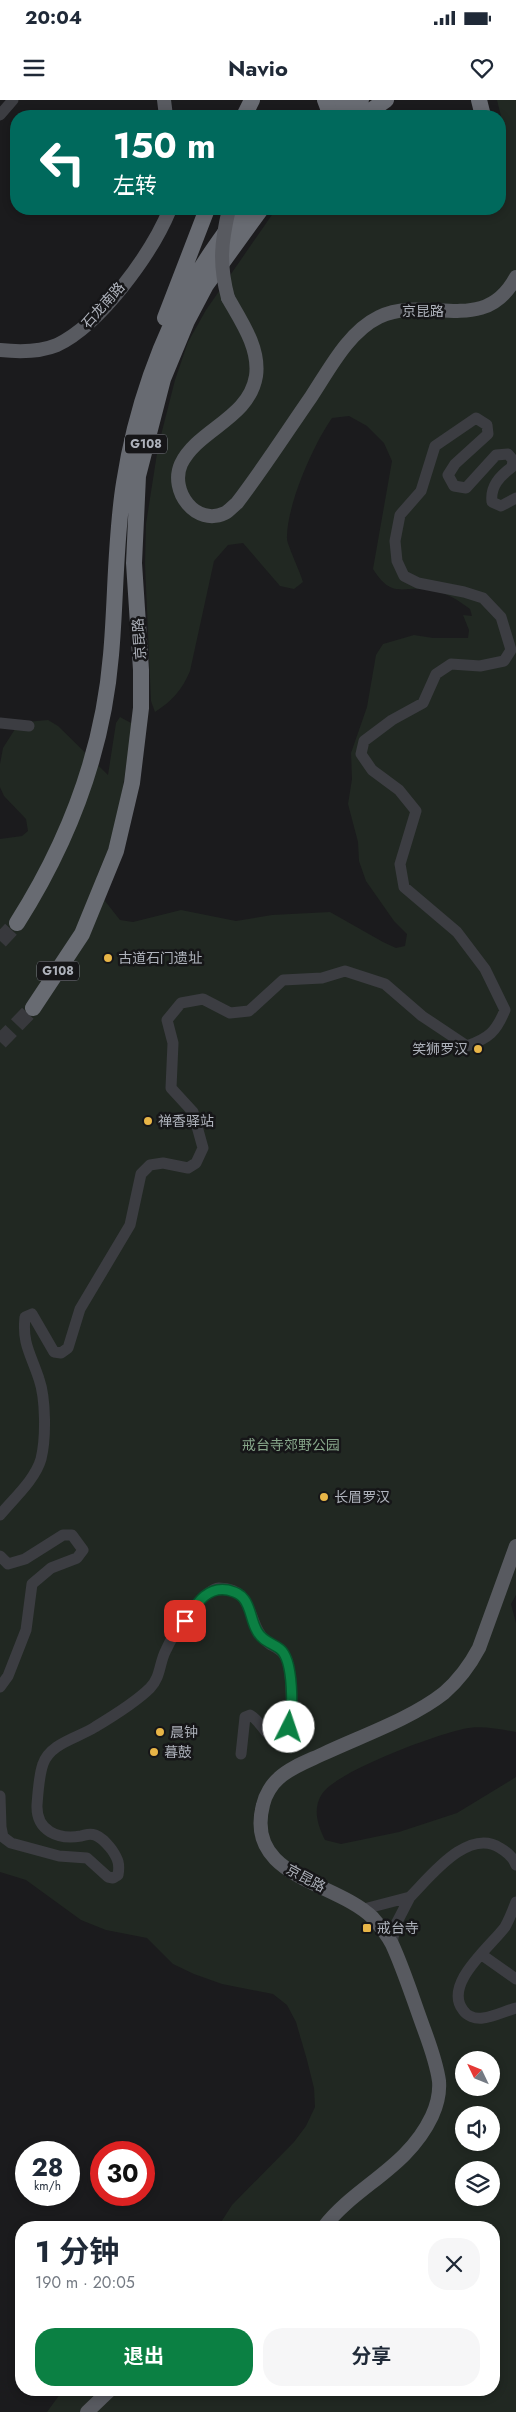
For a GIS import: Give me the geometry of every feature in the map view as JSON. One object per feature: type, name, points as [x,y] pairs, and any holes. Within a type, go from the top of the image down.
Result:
[{"type":"highway","points":[[331,110],[342,100]]},
{"type":"highway","points":[[350,110],[361,100]]},
{"type":"highway","points":[[371,110],[386,100]]},
{"type":"highway","points":[[135,429],[133,410],[145,370],[206,215]]},
{"type":"highway","name":"京昆路","points":[[17,922],[58,852],[74,816],[86,785],[102,724],[111,657],[124,484],[135,429],[152,373],[172,325],[197,275],[238,215]]},
{"type":"highway","name":"京昆路","points":[[33,1008],[82,934],[116,851],[132,784],[141,708],[141,670],[134,563],[138,476],[163,379],[206,285],[257,215]]},
{"type":"main road","name":"石龙南路","points":[[0,350],[21,352],[55,345],[83,329],[139,263],[160,232],[167,215]]},
{"type":"main road","name":"京昆路","points":[[228,215],[221,254],[222,274],[228,298],[252,345],[256,375],[251,391],[242,405],[190,453],[181,464],[177,476],[179,491],[186,504],[198,512],[211,515],[224,513],[237,503],[343,351],[369,323],[401,310],[466,312],[479,309],[505,294],[516,277]]},
{"type":"main road","name":"京昆路","points":[[330,2221],[340,2210],[399,2161],[426,2128],[437,2104],[439,2080],[433,2057],[392,1944],[382,1928],[364,1909],[278,1863],[268,1852],[263,1840],[260,1816],[263,1803],[269,1791],[286,1773],[411,1713],[443,1694],[455,1683],[479,1648],[516,1546]]},
{"type":"main road","points":[[87,2412],[104,2396]]},
{"type":"street","points":[[0,115],[13,100]]},
{"type":"street","points":[[0,1515],[28,1482],[40,1460],[45,1404],[40,1381],[24,1338],[25,1317],[32,1314],[54,1352],[61,1354],[68,1348],[80,1309],[130,1225],[141,1174],[150,1165],[163,1163],[188,1168],[196,1163],[203,1148],[193,1112],[171,1088],[173,1043],[167,1020],[181,1002],[203,999],[230,1013],[249,1011],[282,980],[322,978],[345,971],[385,984],[422,1016],[467,1046],[486,1039],[499,1025],[505,1010],[485,970],[457,932],[404,887],[400,864],[416,811],[399,790],[372,770],[361,754],[364,741],[392,720],[423,704],[436,674],[451,664],[480,666],[504,661],[511,650],[501,616],[483,598],[464,592],[418,583],[404,576],[397,561],[395,541],[400,515],[421,490],[435,446],[476,418],[487,425],[488,434],[455,464],[448,475],[454,486],[466,488],[496,455],[508,454],[513,460],[512,467],[501,476],[491,491],[492,502],[500,506],[516,498]]},
{"type":"street","points":[[0,723],[29,726]]},
{"type":"street","points":[[0,1556],[8,1564],[25,1560],[63,1536],[72,1535],[83,1550],[77,1558],[51,1568],[32,1584],[26,1630],[8,1676],[0,1687]]},
{"type":"street","points":[[0,1796],[3,1837],[11,1844],[59,1856],[88,1858],[108,1877],[114,1878],[118,1875],[120,1866],[117,1857],[105,1842],[97,1836],[89,1834],[60,1837],[48,1832],[41,1824],[37,1805],[44,1762],[61,1744],[94,1727],[149,1689],[157,1679],[167,1648],[195,1607],[205,1594],[219,1588],[236,1592],[243,1597],[256,1630],[262,1638],[281,1650],[289,1666],[291,1718],[283,1738],[277,1740],[272,1738],[260,1721],[250,1715],[245,1717],[241,1754]]},
{"type":"street","points":[[392,1944],[395,1926],[410,1897],[448,1858],[461,1849],[476,1844],[497,1846],[508,1853],[516,1865]]},
{"type":"street","points":[[364,1909],[410,1897]]},
{"type":"street","points":[[516,1902],[505,1926],[462,1978],[457,1994],[461,2008],[470,2016],[482,2018],[516,2008]]},
{"type":"street","points":[[482,1955],[516,1979]]},
{"type":"green space","name":"戒台寺郊野公园","points":[[497,100],[516,100],[516,1595],[511,1604],[516,1623],[516,1732],[489,1728],[469,1728],[410,1746],[388,1755],[346,1775],[331,1785],[319,1800],[317,1817],[325,1840],[341,1844],[399,1832],[457,1813],[516,1777],[516,2412],[47,2412],[59,2396],[500,2396],[500,2221],[222,2221],[232,2205],[294,2142],[306,2126],[315,2107],[314,2088],[307,2060],[296,2022],[287,2005],[273,1994],[222,1984],[194,1974],[173,1964],[147,1938],[106,1930],[81,1920],[26,1880],[0,1872],[0,839],[22,836],[28,831],[26,819],[4,796],[0,787],[0,764],[3,748],[17,726],[26,722],[48,720],[58,726],[108,775],[116,723],[120,717],[131,723],[117,828],[97,876],[105,901],[120,920],[133,922],[181,910],[236,921],[272,915],[330,912],[396,948],[405,946],[407,934],[394,921],[366,881],[359,861],[358,842],[348,804],[352,779],[351,753],[367,707],[376,655],[383,644],[414,635],[433,638],[468,638],[469,630],[463,615],[472,616],[470,609],[443,593],[432,590],[392,588],[380,579],[373,569],[392,461],[384,443],[367,426],[349,416],[332,418],[317,444],[302,477],[291,510],[288,526],[287,539],[303,582],[294,589],[280,586],[243,543],[228,545],[214,561],[190,671],[184,684],[176,694],[167,704],[155,712],[151,701],[145,564],[146,524],[158,447],[175,380],[188,342],[206,310],[272,215],[506,215],[506,110],[500,110]]},
{"type":"tunnel","points":[[0,941],[17,923]]},
{"type":"tunnel","points":[[0,1042],[33,1008]]},
{"type":"place","name":"古道石门遗址","points":[[108,958]]},
{"type":"place","name":"笑狮罗汉","points":[[478,1049]]},
{"type":"place","name":"禅香驿站","points":[[148,1121]]},
{"type":"place","name":"长眉罗汉","points":[[324,1497]]},
{"type":"place","name":"晨钟","points":[[160,1732]]},
{"type":"place","name":"暮鼓","points":[[154,1752]]},
{"type":"place","name":"戒台寺","points":[[367,1928]]},
{"type":"route","points":[[185,1621],[205,1594],[213,1590],[219,1588],[236,1592],[243,1597],[248,1604],[256,1630],[262,1638],[281,1650],[286,1657],[289,1666],[290,1683],[291,1718],[289,1727]]}]
